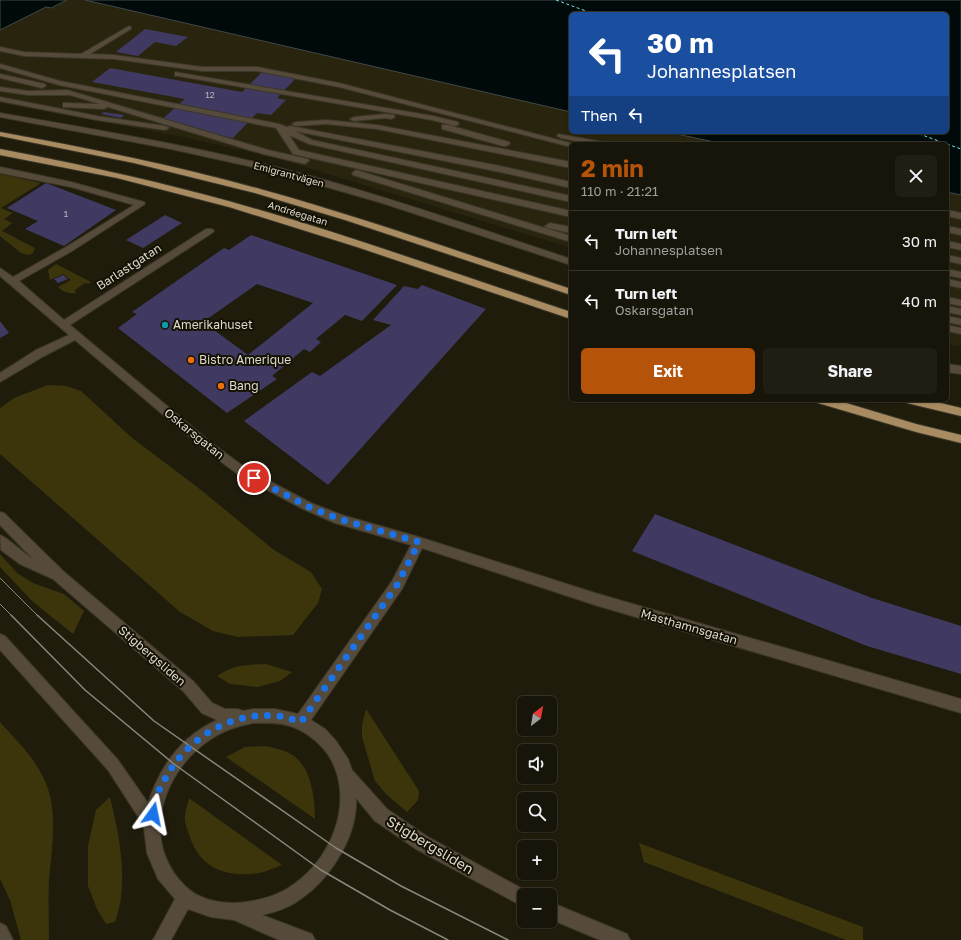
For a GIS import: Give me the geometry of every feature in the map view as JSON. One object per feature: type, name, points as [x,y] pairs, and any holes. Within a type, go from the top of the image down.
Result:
[{"type":"highway","name":"Andréegatan","points":[[0,134],[123,158],[214,179],[275,196],[569,291]]},
{"type":"highway","name":"Andréegatan","points":[[0,152],[111,174],[232,205],[374,249],[569,315]]},
{"type":"highway","points":[[829,402],[916,428],[961,439]]},
{"type":"highway","points":[[919,402],[961,412]]},
{"type":"street","points":[[82,56],[129,28]]},
{"type":"street","points":[[0,49],[24,54],[114,57],[202,69],[257,69],[339,85],[569,144]]},
{"type":"street","points":[[82,56],[433,118],[569,152]]},
{"type":"street","points":[[0,66],[59,83],[278,126],[315,138],[569,199]]},
{"type":"street","points":[[0,76],[121,107],[266,152],[569,222]]},
{"type":"street","points":[[0,80],[19,80]]},
{"type":"street","points":[[0,89],[28,93],[71,93]]},
{"type":"street","points":[[0,94],[65,105],[121,107]]},
{"type":"street","points":[[0,99],[225,140]]},
{"type":"street","name":"Emigrantvägen","points":[[0,115],[188,149],[274,169],[364,195],[569,261]]},
{"type":"street","points":[[459,116],[593,142]]},
{"type":"street","points":[[278,126],[326,122],[376,127],[515,147],[569,158]]},
{"type":"street","points":[[326,122],[376,127],[569,165]]},
{"type":"street","points":[[326,122],[376,127],[569,172]]},
{"type":"street","points":[[278,126],[315,138],[569,195]]},
{"type":"street","points":[[278,126],[298,150],[569,214]]},
{"type":"street","points":[[376,127],[569,177]]},
{"type":"street","points":[[315,138],[569,184]]},
{"type":"street","points":[[298,150],[569,207]]},
{"type":"street","points":[[0,170],[54,180],[100,191],[140,204],[69,249],[12,281]]},
{"type":"street","points":[[348,171],[569,238]]},
{"type":"street","points":[[461,205],[569,230]]},
{"type":"street","points":[[949,213],[961,216]]},
{"type":"street","points":[[949,221],[961,224]]},
{"type":"street","points":[[949,229],[961,232]]},
{"type":"street","name":"Barlastgatan","points":[[63,325],[208,231]]},
{"type":"street","points":[[949,236],[961,239]]},
{"type":"street","points":[[949,244],[961,247]]},
{"type":"street","points":[[949,251],[961,254]]},
{"type":"street","points":[[949,258],[961,261]]},
{"type":"street","points":[[949,265],[961,268]]},
{"type":"street","name":"Oskarsgatan","points":[[0,271],[204,444],[243,472],[274,490],[339,519],[419,542]]},
{"type":"street","points":[[949,272],[961,275]]},
{"type":"street","points":[[949,282],[961,285]]},
{"type":"street","points":[[949,289],[961,292]]},
{"type":"street","points":[[949,300],[961,303]]},
{"type":"street","points":[[949,309],[961,312]]},
{"type":"street","points":[[949,319],[961,322]]},
{"type":"street","points":[[949,328],[961,331]]},
{"type":"street","points":[[0,378],[40,353],[75,336]]},
{"type":"street","points":[[949,368],[961,370]]},
{"type":"street","name":"Stigbergsliden","points":[[0,517],[58,575],[188,686],[207,708],[224,716],[278,716],[301,722],[322,735],[337,753],[347,776],[381,815],[422,843],[517,895]]},
{"type":"street","name":"Stigbergsliden","points":[[0,540],[10,551],[33,566],[58,575]]},
{"type":"street","points":[[301,722],[397,585],[419,542]]},
{"type":"street","name":"Masthamnsgatan","points":[[419,542],[595,599],[961,706]]},
{"type":"street","name":"Stigbergsliden","points":[[0,640],[113,765],[143,809],[151,824]]},
{"type":"street","name":"Stigbergsliden","points":[[253,716],[236,719],[219,726],[190,746],[174,764],[158,793],[151,824],[152,846],[159,866],[170,884],[185,898],[209,909],[236,912],[268,907],[297,892],[321,870],[336,848],[346,824],[349,800],[347,776]]},
{"type":"street","points":[[162,940],[185,898]]},
{"type":"street","name":"Stigbergsliden","points":[[236,912],[275,930],[306,940]]},
{"type":"street","points":[[557,913],[621,940]]},
{"type":"street","points":[[0,932],[4,940]]},
{"type":"shaded area","points":[[0,0],[67,0],[51,8],[46,7],[0,30]]},
{"type":"shaded area","points":[[67,0],[85,0],[569,112],[569,134],[676,134],[714,142],[569,142],[569,247],[269,156],[183,137],[0,103],[0,30],[46,7],[51,8]]},
{"type":"shaded area","points":[[85,0],[961,0],[961,195],[949,192],[949,142],[714,142],[676,134],[949,134],[949,12],[569,12],[569,112]]},
{"type":"shaded area","points":[[0,174],[41,183],[1,208],[13,213],[4,219],[12,223],[2,231],[35,248],[33,253],[29,255],[21,253],[0,236]]},
{"type":"shaded area","points":[[949,192],[961,195],[961,346],[949,344]]},
{"type":"shaded area","points":[[56,264],[91,282],[89,284],[85,283],[75,290],[76,293],[64,291],[58,287],[71,280],[63,274],[50,280],[48,270]]},
{"type":"shaded area","points":[[48,385],[66,386],[81,391],[131,437],[201,490],[274,550],[311,572],[322,589],[318,603],[293,635],[238,637],[213,631],[180,612],[0,454],[0,408],[14,398]]},
{"type":"shaded area","points":[[0,554],[17,573],[33,583],[64,594],[84,611],[73,634],[32,601],[0,567]]},
{"type":"shaded area","points":[[266,664],[292,672],[280,681],[258,687],[230,684],[217,676],[235,667]]},
{"type":"shaded area","points":[[366,709],[419,791],[418,800],[407,812],[386,794],[375,781],[362,737],[362,725]]},
{"type":"shaded area","points":[[0,722],[24,748],[39,769],[48,789],[51,801],[53,814],[53,840],[49,879],[49,940],[21,940],[10,900],[0,879]]},
{"type":"shaded area","points":[[266,746],[287,752],[302,764],[310,781],[314,801],[315,819],[226,757],[245,747]]},
{"type":"shaded area","points":[[110,797],[120,847],[122,885],[121,901],[115,922],[106,924],[97,909],[88,886],[88,846],[96,810]]},
{"type":"shaded area","points":[[189,798],[282,865],[254,874],[239,874],[221,871],[205,862],[194,847],[187,830],[185,812]]},
{"type":"shaded area","points":[[639,843],[863,927],[863,940],[846,940],[644,862]]},
{"type":"building","points":[[145,29],[188,37],[176,46],[155,42],[138,56],[116,52]]},
{"type":"building","points":[[110,68],[242,92],[263,71],[297,77],[277,98],[286,100],[271,115],[257,113],[233,138],[158,123],[185,99],[92,82]]},
{"type":"building","points":[[104,112],[124,115],[121,118],[101,114]]},
{"type":"building","points":[[46,183],[116,210],[64,246],[25,229],[38,221],[7,208]]},
{"type":"building","points":[[165,215],[182,223],[143,248],[126,240]]},
{"type":"building","name":"Amerikahuset","points":[[251,235],[397,285],[362,321],[345,315],[316,339],[321,342],[310,352],[304,349],[272,376],[277,379],[227,413],[118,328],[137,314],[132,312],[224,248],[229,250]],"holes":[[[257,284],[313,303],[248,355],[203,322]]]},
{"type":"building","points":[[63,275],[68,279],[58,283],[54,279]]},
{"type":"building","points":[[422,285],[486,309],[328,485],[244,421],[312,372],[320,376],[391,325],[373,320],[404,286],[418,289]]},
{"type":"building","points":[[0,321],[9,333],[0,338]]},
{"type":"building","points":[[655,514],[872,598],[961,626],[961,674],[867,646],[632,551]]},
{"type":"ferry route","points":[[556,0],[589,12]]},
{"type":"ferry route","points":[[920,134],[942,142]]},
{"type":"ferry route","points":[[949,145],[961,149]]},
{"type":"tram line","points":[[0,578],[37,615]]},
{"type":"tram line","points":[[0,604],[11,615]]},
{"type":"tram line","points":[[11,615],[85,690],[174,764],[321,870],[390,910],[448,940]]},
{"type":"tram line","points":[[37,615],[154,721],[336,848],[401,886],[508,940]]},
{"type":"place","name":"Amerikahuset","points":[[165,325]]},
{"type":"place","name":"Bistro Amerique","points":[[191,360]]},
{"type":"place","name":"Bang","points":[[221,386]]},
{"type":"route","points":[[153,814],[158,793],[174,764],[190,746],[204,735],[219,726],[236,719],[253,716],[278,716],[301,722],[310,707],[397,585],[419,542],[339,519],[307,506],[274,490],[254,478]]}]
